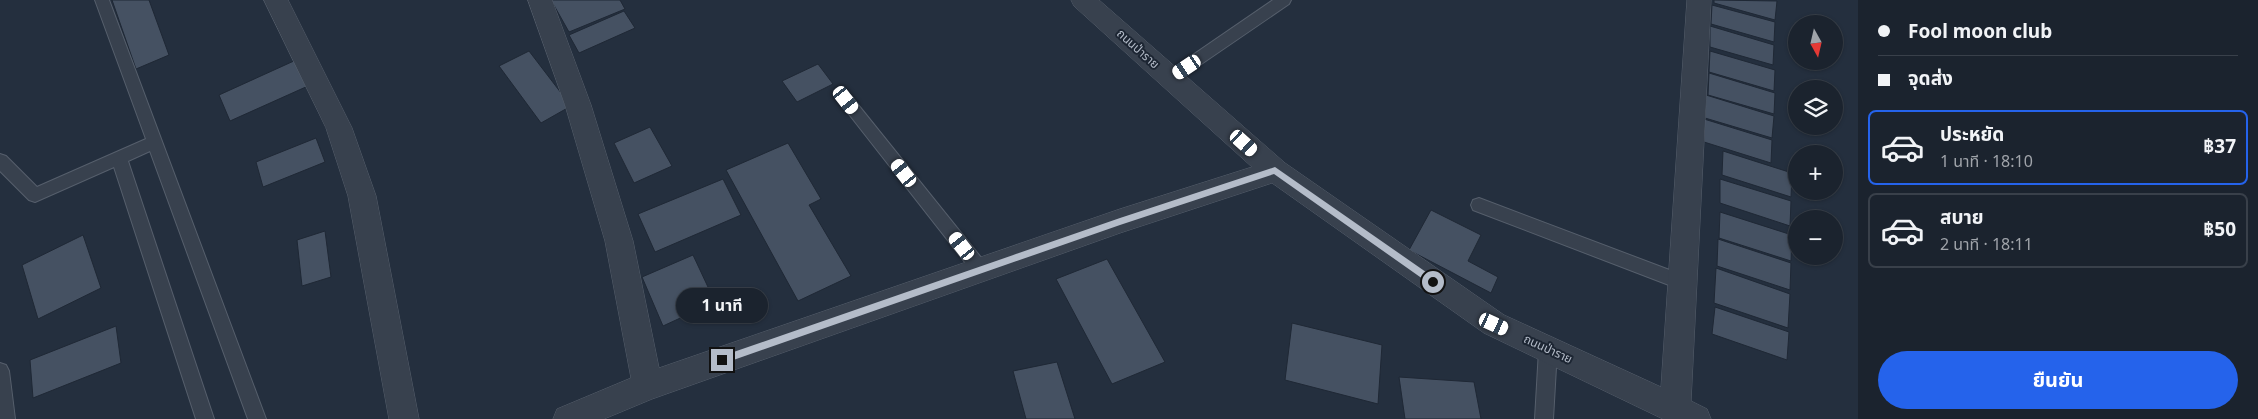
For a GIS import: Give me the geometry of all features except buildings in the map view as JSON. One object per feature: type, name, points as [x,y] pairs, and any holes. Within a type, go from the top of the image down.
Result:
[{"type":"street","points":[[276,0],[338,128],[362,196],[404,419]]},
{"type":"street","points":[[540,0],[578,105],[619,241],[648,386]]},
{"type":"street","name":"ถนนป่าราย","points":[[1083,0],[1275,171],[1494,324],[1685,414]]},
{"type":"street","points":[[1685,414],[1682,282],[1699,0]]},
{"type":"street","points":[[568,419],[648,386],[981,270],[1275,171]]},
{"type":"lane","points":[[102,0],[257,419]]},
{"type":"lane","points":[[1170,78],[1284,0]]},
{"type":"lane","points":[[846,100],[981,270]]},
{"type":"lane","points":[[0,161],[35,195],[154,142]]},
{"type":"lane","points":[[119,158],[205,419]]},
{"type":"lane","points":[[1479,205],[1682,282]]},
{"type":"lane","points":[[1544,419],[1548,350]]},
{"type":"lane","points":[[0,371],[6,419]]},
{"type":"route","points":[[722,360],[1120,222],[1275,171],[1433,282]]}]
